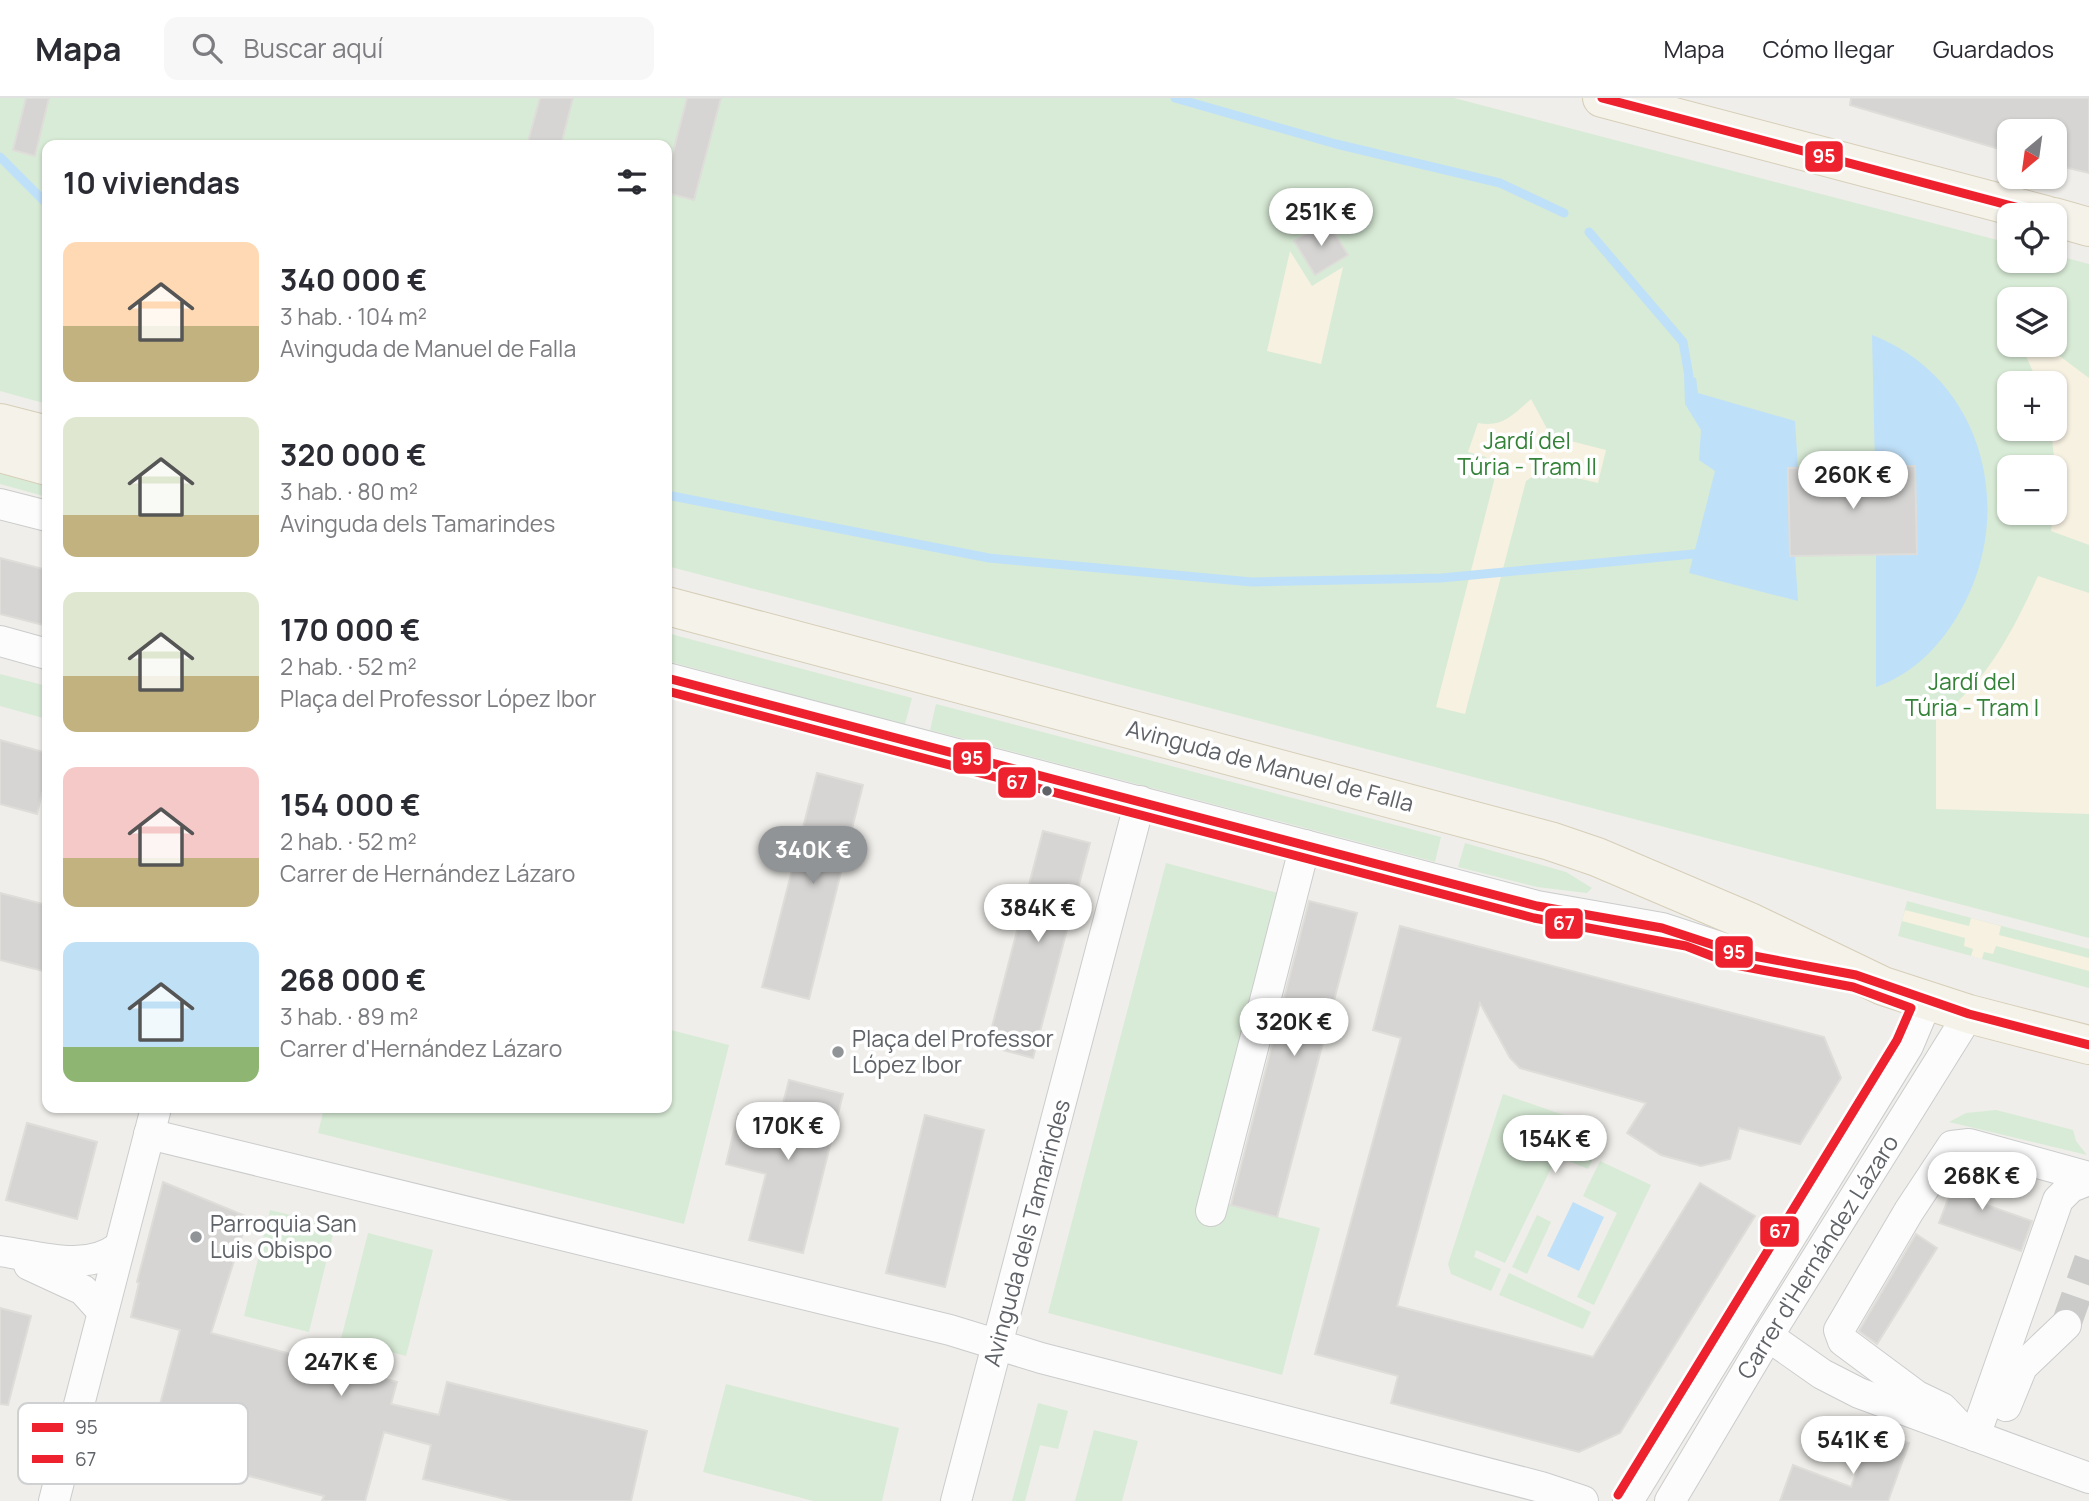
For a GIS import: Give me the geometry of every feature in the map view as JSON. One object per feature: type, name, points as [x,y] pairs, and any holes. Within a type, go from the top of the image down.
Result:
[{"type":"main road","points":[[1602,98],[1672,107],[2004,203]]},
{"type":"main road","points":[[2067,220],[2089,226]]},
{"type":"main road","points":[[0,423],[42,434]]},
{"type":"main road","points":[[0,453],[42,465]]},
{"type":"main road","name":"Avinguda de Manuel de Falla","points":[[672,607],[1550,841],[1597,857],[1752,923],[1856,975],[1969,1014],[2089,1045]]},
{"type":"street","points":[[0,504],[42,515]]},
{"type":"street","points":[[0,641],[42,653]]},
{"type":"street","name":"Avinguda de Manuel de Falla","points":[[672,679],[1537,906],[1662,928],[1738,953],[1856,975]]},
{"type":"street","name":"Avinguda dels Tamarindes","points":[[956,1501],[1139,801]]},
{"type":"street","points":[[1211,1211],[1305,845]]},
{"type":"street","points":[[1628,1501],[1903,1054],[1927,1001]]},
{"type":"street","name":"Carrer d'Hernández Lázaro","points":[[1670,1501],[1768,1336],[1969,1014]]},
{"type":"street","points":[[79,1403],[153,1121],[998,1342],[1041,1358],[1541,1487],[1583,1501]]},
{"type":"street","points":[[1978,1437],[1942,1408],[1917,1396],[1843,1341],[1839,1330],[1909,1211],[1952,1146],[1969,1144],[2089,1179]]},
{"type":"street","points":[[1978,1437],[2058,1200],[2071,1186],[2089,1179]]},
{"type":"street","points":[[0,1252],[82,1262],[109,1255],[119,1247]]},
{"type":"street","points":[[0,1252],[83,1290],[102,1311]]},
{"type":"street","points":[[1978,1437],[2022,1367],[2066,1325]]},
{"type":"street","points":[[1768,1336],[1822,1374],[1859,1393],[2089,1478]]},
{"type":"street","points":[[54,1501],[58,1484]]},
{"type":"green space","name":"Jardí del Túria - Tram II","points":[[0,98],[1454,98],[1997,240],[1997,273],[2067,273],[2067,258],[2089,264],[2089,938],[672,567],[672,140],[42,140],[42,403],[0,391]]},
{"type":"green space","points":[[0,463],[42,475],[42,496],[0,484]]},
{"type":"green space","points":[[672,634],[912,698],[905,724],[672,662]]},
{"type":"green space","points":[[0,674],[42,685],[42,718],[0,706]]},
{"type":"green space","points":[[936,704],[1441,837],[1435,862],[930,730]]},
{"type":"green space","points":[[1465,843],[1566,872],[1592,888],[1587,893],[1537,887],[1458,867]]},
{"type":"green space","points":[[1166,863],[1304,900],[1225,1203],[1320,1228],[1282,1375],[1048,1313]]},
{"type":"green space","points":[[1907,901],[2089,949],[2089,988],[1898,936]]},
{"type":"green space","points":[[672,1030],[729,1045],[684,1224],[318,1133],[323,1113],[672,1113]]},
{"type":"green space","points":[[1503,1094],[1607,1130],[1588,1169],[1557,1156],[1505,1263],[1476,1250],[1474,1257],[1501,1269],[1491,1291],[1451,1274],[1448,1264]]},
{"type":"green space","points":[[1996,1110],[2073,1130],[2076,1141],[2087,1155],[1949,1122],[1966,1113]]},
{"type":"green space","points":[[1600,1161],[1651,1185],[1594,1305],[1577,1297],[1617,1213],[1583,1196]]},
{"type":"green space","points":[[270,1210],[335,1226],[309,1332],[244,1316]]},
{"type":"green space","points":[[1537,1215],[1551,1222],[1527,1274],[1512,1267]]},
{"type":"green space","points":[[368,1233],[433,1250],[406,1356],[341,1339]]},
{"type":"green space","points":[[1509,1273],[1591,1312],[1583,1329],[1499,1295]]},
{"type":"green space","points":[[726,1384],[899,1428],[882,1501],[813,1501],[703,1472]]},
{"type":"green space","points":[[1038,1403],[1068,1411],[1058,1449],[1040,1445],[1025,1501],[1012,1501]]},
{"type":"green space","points":[[1094,1430],[1138,1441],[1122,1501],[1075,1501]]},
{"type":"sand","points":[[1290,251],[1312,286],[1343,267],[1321,364],[1267,351]]},
{"type":"sand","points":[[2026,357],[2061,357],[2089,378],[2089,545],[2051,531],[2052,525],[2067,525],[2067,455],[2054,455],[2052,441],[2067,441],[2067,371],[2033,371]]},
{"type":"sand","points":[[1531,399],[1551,436],[1606,450],[1598,483],[1542,470],[1526,481],[1465,714],[1436,707],[1496,473],[1486,457],[1468,452],[1478,423],[1501,422]]},
{"type":"sand","points":[[2038,576],[2089,593],[2089,814],[1936,809],[1936,719],[1970,690],[1984,673],[2019,617]]},
{"type":"sand","points":[[1905,910],[1969,926],[1971,918],[2001,926],[1999,935],[2089,958],[2089,971],[1996,946],[1993,954],[1984,952],[1982,959],[1971,956],[1973,949],[1964,946],[1965,938],[1902,921]]},
{"type":"water","points":[[1872,335],[1911,355],[1942,383],[1965,416],[1980,454],[1987,494],[1986,535],[1976,576],[1958,615],[1924,658],[1902,675],[1876,687],[1876,555],[1917,554],[1915,466],[1875,467]]},
{"type":"water","points":[[1684,375],[1696,378],[1698,393],[1795,421],[1798,468],[1788,468],[1789,505],[1793,517],[1789,521],[1790,556],[1795,556],[1798,601],[1689,573],[1715,471],[1699,460],[1701,430],[1685,404]]},
{"type":"water","points":[[1573,1202],[1604,1217],[1579,1271],[1547,1256]]},
{"type":"building","points":[[26,98],[49,98],[35,156],[13,150]]},
{"type":"building","points":[[540,98],[573,98],[562,140],[528,140]]},
{"type":"building","points":[[687,98],[721,98],[694,200],[672,194],[672,156]]},
{"type":"building","points":[[1851,98],[2089,98],[2089,173],[2067,168],[2067,119],[1997,119],[1997,148],[1850,105]]},
{"type":"building","points":[[1327,221],[1348,255],[1315,275],[1294,241]]},
{"type":"building","points":[[1915,466],[1917,554],[1790,556],[1788,468]]},
{"type":"building","points":[[0,558],[42,569],[42,625],[0,614]]},
{"type":"building","points":[[0,740],[42,752],[42,793],[37,814],[0,804]]},
{"type":"building","points":[[817,773],[863,785],[809,999],[762,987]]},
{"type":"building","points":[[1043,831],[1090,843],[1033,1058],[987,1046]]},
{"type":"building","points":[[0,893],[42,904],[42,971],[0,960]]},
{"type":"building","points":[[1309,901],[1357,913],[1277,1217],[1231,1205]]},
{"type":"building","points":[[1400,926],[1824,1037],[1841,1078],[1800,1144],[1739,1128],[1730,1159],[1701,1166],[1661,1155],[1627,1133],[1646,1103],[1520,1068],[1510,1058],[1480,1003],[1397,1306],[1593,1357],[1700,1183],[1755,1216],[1620,1433],[1579,1452],[1391,1403],[1398,1376],[1315,1354],[1401,1038],[1373,1030]]},
{"type":"building","points":[[789,1080],[843,1094],[803,1253],[749,1240],[766,1174],[726,1164],[738,1114],[778,1123]]},
{"type":"building","points":[[925,1115],[984,1130],[945,1287],[886,1273]]},
{"type":"building","points":[[27,1123],[97,1142],[77,1219],[6,1200]]},
{"type":"building","points":[[1962,1163],[1989,1172],[1978,1202],[2032,1221],[2021,1251],[1939,1223]]},
{"type":"building","points":[[163,1182],[248,1217],[211,1333],[397,1382],[391,1404],[439,1415],[447,1382],[647,1431],[631,1501],[513,1501],[423,1479],[431,1445],[384,1432],[365,1501],[322,1501],[324,1496],[248,1476],[248,1403],[160,1403],[180,1330],[131,1317],[139,1283],[137,1282]]},
{"type":"building","points":[[1916,1234],[1937,1248],[1877,1344],[1859,1331]]},
{"type":"building","points":[[0,1308],[31,1316],[8,1405],[0,1404]]},
{"type":"building","points":[[1872,1430],[1909,1443],[1888,1501],[1780,1501],[1793,1465],[1851,1487]]},
{"type":"waterway","points":[[1175,98],[1336,144],[1500,183],[1564,213]]},
{"type":"waterway","points":[[0,157],[42,199]]},
{"type":"waterway","points":[[1589,232],[1683,342],[1689,376]]},
{"type":"waterway","points":[[672,496],[989,558],[1252,582],[1441,578],[1704,553]]},
{"type":"tunnel","points":[[2066,1325],[2089,1260]]},
{"type":"transit line","name":"95","points":[[1602,98],[2000,203]]},
{"type":"transit line","name":"95","points":[[672,679],[1537,906],[1662,928],[1738,953],[1856,975],[1969,1014],[2089,1045]]},
{"type":"transit line","name":"67","points":[[672,692],[1534,918],[1686,946],[1735,965],[1853,987],[1911,1008],[1897,1040],[1618,1495]]},
{"type":"place","name":"Plaça del Professor López Ibor","points":[[838,1052]]},
{"type":"place","name":"Parroquia San Luis Obispo","points":[[196,1237]]},
{"type":"park label","name":"Jardí del Túria - Tram I","points":[[1972,695]]}]
